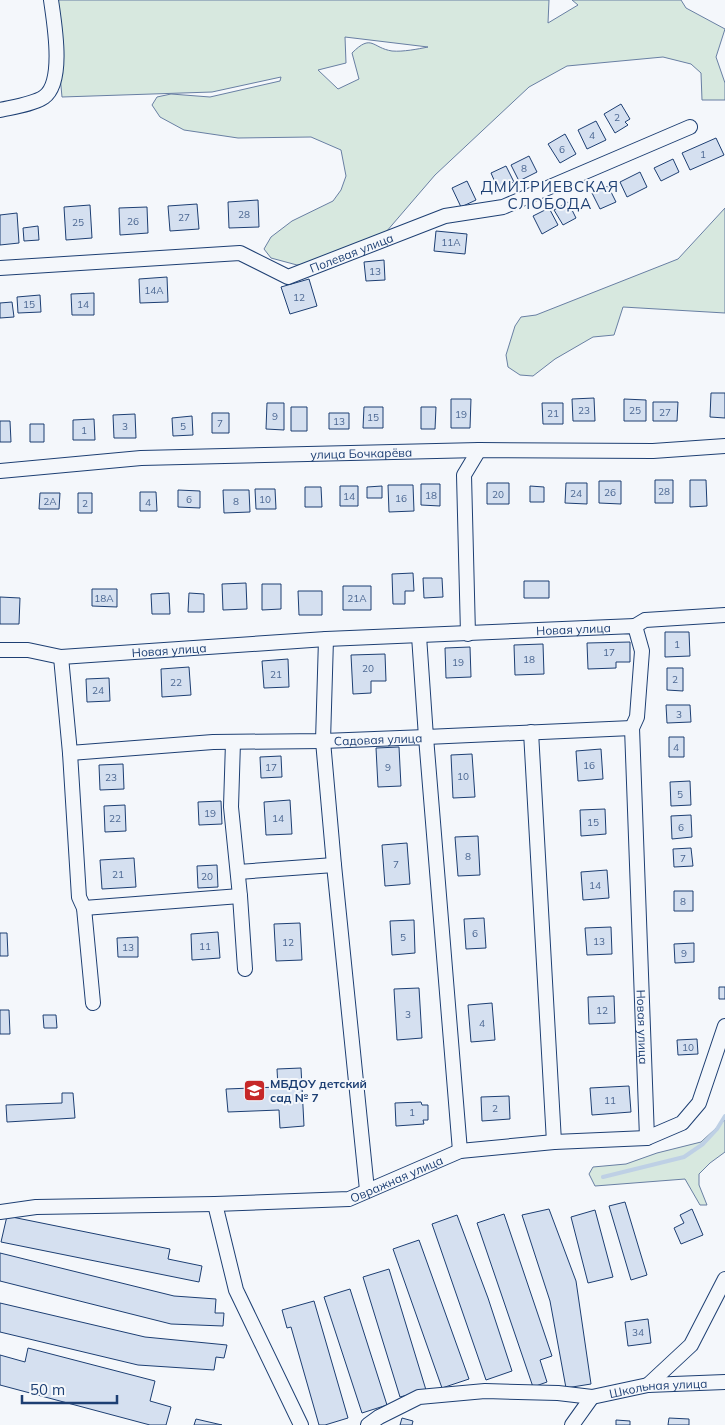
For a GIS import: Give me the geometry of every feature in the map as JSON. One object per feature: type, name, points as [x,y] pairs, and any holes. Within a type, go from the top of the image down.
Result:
[{"type":"street","points":[[0,110],[23,105],[45,96],[51,86],[58,63],[51,0]]},
{"type":"street","name":"Полевая улица","points":[[0,268],[240,253],[288,277],[445,216],[503,207],[690,127]]},
{"type":"street","name":"улица Бочкарёва","points":[[0,471],[141,458],[479,450],[653,451],[725,446]]},
{"type":"street","points":[[468,634],[464,476],[479,450]]},
{"type":"street","points":[[635,626],[645,620],[725,615]]},
{"type":"street","name":"Новая улица","points":[[0,650],[28,650],[61,657],[326,639],[635,626],[642,651],[637,717],[632,728],[647,1138]]},
{"type":"street","points":[[420,636],[426,737],[632,728]]},
{"type":"street","points":[[326,639],[323,741],[367,1190]]},
{"type":"street","points":[[61,657],[70,753],[79,897],[84,908],[93,1003]]},
{"type":"street","points":[[531,732],[554,1142]]},
{"type":"street","name":"Садовая улица","points":[[70,753],[213,742],[323,741],[426,737],[460,1151]]},
{"type":"street","points":[[233,742],[231,806],[245,969]]},
{"type":"street","points":[[238,872],[334,865]]},
{"type":"street","points":[[84,908],[240,896]]},
{"type":"street","name":"Овражная улица","points":[[0,1212],[36,1207],[215,1204],[349,1199],[460,1151],[554,1142],[647,1138],[682,1123],[699,1103],[725,1026]]},
{"type":"street","points":[[215,1204],[236,1290],[301,1425]]},
{"type":"street","points":[[648,1386],[691,1345],[725,1279]]},
{"type":"street","name":"Школьная улица","points":[[368,1425],[378,1417],[419,1398],[485,1391],[558,1392],[592,1397],[648,1386],[725,1382]]},
{"type":"street","points":[[572,1425],[592,1397]]},
{"type":"shaded area","points":[[53,0],[549,0],[548,23],[578,5],[572,0],[681,0],[686,8],[725,29],[716,57],[725,83],[725,100],[702,100],[701,73],[691,64],[663,57],[567,66],[529,87],[435,175],[386,232],[310,264],[297,265],[271,258],[264,249],[271,237],[292,221],[333,201],[341,190],[346,176],[341,150],[311,137],[238,138],[184,130],[160,117],[152,105],[157,97],[171,94],[210,97],[280,81],[281,77],[212,92],[62,97]],"holes":[[[345,37],[428,47],[406,51],[392,51],[372,43],[364,44],[352,53],[359,79],[338,89],[318,70],[346,63]]]},
{"type":"shaded area","points":[[725,208],[725,313],[623,307],[614,335],[593,337],[555,359],[533,376],[520,375],[508,367],[506,355],[515,326],[521,317],[536,315],[678,259]]},
{"type":"shaded area","points":[[725,1120],[725,1152],[699,1174],[699,1185],[707,1205],[700,1205],[685,1179],[595,1186],[589,1174],[593,1167],[626,1164],[657,1153],[701,1142]]},
{"type":"building","points":[[621,104],[630,119],[625,122],[628,125],[615,133],[604,114]]},
{"type":"building","points":[[596,121],[606,140],[587,149],[578,130]]},
{"type":"building","points":[[565,134],[576,154],[560,163],[548,144]]},
{"type":"building","points":[[716,138],[724,155],[690,170],[682,153]]},
{"type":"building","points":[[529,156],[537,172],[519,181],[511,165]]},
{"type":"building","points":[[673,159],[679,172],[661,181],[654,168]]},
{"type":"building","points":[[506,166],[514,182],[498,189],[491,173]]},
{"type":"building","points":[[640,172],[647,187],[627,197],[620,182]]},
{"type":"building","points":[[467,181],[476,200],[461,207],[452,188]]},
{"type":"building","points":[[608,186],[616,202],[600,209],[592,193]]},
{"type":"building","points":[[258,200],[259,227],[229,228],[228,202]]},
{"type":"building","points":[[568,202],[576,218],[563,225],[554,210]]},
{"type":"building","points":[[197,204],[199,229],[170,231],[168,206]]},
{"type":"building","points":[[90,205],[92,238],[66,240],[64,207]]},
{"type":"building","points":[[147,207],[148,233],[120,235],[119,208]]},
{"type":"building","points":[[549,208],[558,225],[542,234],[533,216]]},
{"type":"building","points":[[17,213],[19,243],[0,245],[0,215]]},
{"type":"building","points":[[38,226],[39,240],[24,241],[23,228]]},
{"type":"building","points":[[436,231],[467,234],[465,254],[434,251]]},
{"type":"building","points":[[384,260],[385,280],[366,281],[364,262]]},
{"type":"building","points":[[167,277],[168,302],[140,303],[139,279]]},
{"type":"building","points":[[309,279],[317,306],[290,314],[281,287]]},
{"type":"building","points":[[94,293],[94,315],[72,315],[71,294]]},
{"type":"building","points":[[40,295],[41,312],[18,313],[17,297]]},
{"type":"building","points":[[12,302],[14,317],[0,318],[0,303]]},
{"type":"building","points":[[711,393],[725,393],[725,418],[710,417]]},
{"type":"building","points":[[594,398],[595,421],[573,421],[572,399]]},
{"type":"building","points":[[451,399],[471,399],[470,428],[451,428]]},
{"type":"building","points":[[624,399],[646,400],[646,421],[624,421]]},
{"type":"building","points":[[653,402],[678,402],[677,421],[653,421]]},
{"type":"building","points":[[267,403],[284,403],[284,430],[266,429]]},
{"type":"building","points":[[542,403],[563,403],[563,424],[543,424]]},
{"type":"building","points":[[291,407],[307,407],[307,431],[291,431]]},
{"type":"building","points":[[364,407],[383,407],[383,428],[363,428]]},
{"type":"building","points":[[421,407],[436,407],[435,429],[421,429]]},
{"type":"building","points":[[212,413],[229,413],[229,433],[212,433]]},
{"type":"building","points":[[329,413],[349,413],[349,429],[329,429]]},
{"type":"building","points":[[135,414],[136,438],[114,438],[113,415]]},
{"type":"building","points":[[192,416],[193,435],[173,436],[172,418]]},
{"type":"building","points":[[94,419],[95,440],[73,440],[73,420]]},
{"type":"building","points":[[0,421],[10,421],[11,442],[0,442]]},
{"type":"building","points":[[30,424],[44,424],[44,442],[30,442]]},
{"type":"building","points":[[655,480],[673,480],[673,503],[655,503]]},
{"type":"building","points":[[690,480],[706,480],[707,506],[690,507]]},
{"type":"building","points":[[599,481],[621,481],[621,504],[599,503]]},
{"type":"building","points":[[487,483],[509,483],[509,504],[487,504]]},
{"type":"building","points":[[566,483],[587,483],[587,504],[565,503]]},
{"type":"building","points":[[421,484],[440,484],[440,506],[421,505]]},
{"type":"building","points":[[388,485],[413,485],[414,511],[389,512]]},
{"type":"building","points":[[340,486],[358,486],[358,506],[340,506]]},
{"type":"building","points":[[382,486],[382,498],[367,498],[367,487]]},
{"type":"building","points":[[530,486],[544,487],[544,502],[530,502]]},
{"type":"building","points":[[305,487],[321,487],[322,507],[305,507]]},
{"type":"building","points":[[255,489],[275,489],[276,509],[256,509]]},
{"type":"building","points":[[178,490],[200,491],[200,508],[178,507]]},
{"type":"building","points":[[223,490],[249,490],[250,512],[224,513]]},
{"type":"building","points":[[140,492],[156,492],[157,511],[140,511]]},
{"type":"building","points":[[40,493],[60,493],[59,509],[39,509]]},
{"type":"building","points":[[78,493],[92,493],[92,513],[78,513]]},
{"type":"building","points":[[413,573],[414,591],[405,591],[405,604],[393,604],[392,574]]},
{"type":"building","points":[[423,578],[442,578],[443,597],[424,598]]},
{"type":"building","points":[[524,581],[549,581],[549,598],[524,598]]},
{"type":"building","points":[[246,583],[247,609],[223,610],[222,584]]},
{"type":"building","points":[[262,584],[281,584],[281,609],[262,610]]},
{"type":"building","points":[[343,586],[371,586],[371,610],[343,610]]},
{"type":"building","points":[[92,589],[117,589],[117,607],[92,606]]},
{"type":"building","points":[[298,591],[322,591],[322,615],[299,615]]},
{"type":"building","points":[[169,593],[170,614],[152,614],[151,594]]},
{"type":"building","points":[[189,593],[204,594],[204,612],[188,612]]},
{"type":"building","points":[[0,597],[20,598],[19,624],[0,624]]},
{"type":"building","points":[[665,632],[689,632],[690,656],[665,657]]},
{"type":"building","points":[[630,642],[630,662],[616,662],[616,668],[588,669],[587,643]]},
{"type":"building","points":[[543,644],[544,674],[515,675],[514,645]]},
{"type":"building","points":[[470,647],[471,677],[446,678],[445,648]]},
{"type":"building","points":[[385,654],[386,681],[371,681],[371,693],[353,694],[351,655]]},
{"type":"building","points":[[288,659],[289,687],[264,688],[262,661]]},
{"type":"building","points":[[189,667],[191,695],[162,697],[161,669]]},
{"type":"building","points":[[667,668],[683,668],[683,691],[667,690]]},
{"type":"building","points":[[109,678],[110,701],[87,702],[86,679]]},
{"type":"building","points":[[666,705],[690,705],[691,722],[667,723]]},
{"type":"building","points":[[669,737],[684,737],[684,757],[669,757]]},
{"type":"building","points":[[399,747],[401,786],[378,787],[376,748]]},
{"type":"building","points":[[601,749],[603,779],[578,781],[576,751]]},
{"type":"building","points":[[472,754],[475,797],[453,798],[451,755]]},
{"type":"building","points":[[281,756],[282,777],[261,778],[260,757]]},
{"type":"building","points":[[123,764],[124,789],[100,790],[99,765]]},
{"type":"building","points":[[690,781],[691,805],[671,806],[670,782]]},
{"type":"building","points":[[290,800],[292,834],[266,835],[264,802]]},
{"type":"building","points":[[221,801],[222,824],[199,825],[198,802]]},
{"type":"building","points":[[125,805],[126,831],[105,832],[104,806]]},
{"type":"building","points":[[605,809],[606,834],[581,836],[580,810]]},
{"type":"building","points":[[691,815],[692,837],[672,839],[671,816]]},
{"type":"building","points":[[478,836],[480,875],[458,876],[455,837]]},
{"type":"building","points":[[407,843],[410,884],[385,886],[382,845]]},
{"type":"building","points":[[691,848],[693,866],[674,867],[673,849]]},
{"type":"building","points":[[134,858],[136,887],[102,889],[100,860]]},
{"type":"building","points":[[217,865],[218,887],[198,888],[197,866]]},
{"type":"building","points":[[607,870],[609,898],[583,900],[581,872]]},
{"type":"building","points":[[674,891],[693,891],[693,911],[674,911]]},
{"type":"building","points":[[484,918],[486,948],[466,949],[464,919]]},
{"type":"building","points":[[414,920],[415,953],[392,955],[390,921]]},
{"type":"building","points":[[300,923],[302,960],[276,961],[274,924]]},
{"type":"building","points":[[611,927],[612,954],[587,955],[585,928]]},
{"type":"building","points":[[218,932],[220,958],[192,960],[191,934]]},
{"type":"building","points":[[0,933],[7,933],[8,956],[0,956]]},
{"type":"building","points":[[138,937],[138,957],[118,957],[117,938]]},
{"type":"building","points":[[694,943],[694,962],[675,963],[674,944]]},
{"type":"building","points":[[719,987],[725,987],[725,999],[719,999]]},
{"type":"building","points":[[419,988],[422,1038],[397,1040],[394,989]]},
{"type":"building","points":[[614,996],[615,1023],[589,1024],[588,997]]},
{"type":"building","points":[[492,1003],[495,1040],[471,1042],[468,1005]]},
{"type":"building","points":[[0,1010],[9,1010],[10,1034],[0,1034]]},
{"type":"building","points":[[43,1015],[56,1015],[57,1028],[44,1028]]},
{"type":"building","points":[[697,1039],[698,1054],[678,1055],[677,1040]]},
{"type":"building","points":[[301,1068],[304,1126],[280,1128],[279,1110],[228,1112],[226,1089],[278,1087],[277,1069]]},
{"type":"building","points":[[629,1086],[631,1112],[592,1115],[590,1088]]},
{"type":"building","points":[[62,1093],[73,1093],[75,1118],[7,1122],[6,1105],[62,1103]]},
{"type":"building","points":[[509,1096],[510,1119],[482,1121],[481,1097]]},
{"type":"building","points":[[421,1102],[422,1105],[428,1105],[428,1120],[423,1120],[424,1124],[396,1126],[395,1103]]},
{"type":"building","points":[[625,1202],[647,1275],[631,1280],[609,1206]]},
{"type":"building","points":[[549,1209],[576,1281],[591,1384],[566,1388],[550,1301],[522,1215]]},
{"type":"building","points":[[692,1209],[703,1235],[681,1244],[674,1228],[684,1223],[680,1215]]},
{"type":"building","points":[[595,1210],[613,1277],[588,1283],[571,1217]]},
{"type":"building","points":[[504,1214],[552,1356],[540,1360],[547,1382],[533,1387],[477,1223]]},
{"type":"building","points":[[457,1215],[488,1298],[512,1371],[486,1380],[432,1224]]},
{"type":"building","points":[[7,1216],[170,1249],[168,1259],[202,1266],[199,1282],[1,1242]]},
{"type":"building","points":[[419,1240],[469,1379],[442,1388],[393,1249]]},
{"type":"building","points":[[0,1253],[174,1296],[216,1299],[215,1313],[224,1313],[223,1326],[171,1324],[0,1281]]},
{"type":"building","points":[[389,1269],[426,1390],[400,1397],[363,1277]]},
{"type":"building","points":[[350,1289],[387,1405],[362,1413],[324,1297]]},
{"type":"building","points":[[314,1301],[348,1418],[325,1425],[319,1425],[291,1327],[287,1328],[282,1310]]},
{"type":"building","points":[[0,1303],[145,1337],[227,1345],[224,1358],[216,1357],[214,1370],[138,1365],[0,1332]]},
{"type":"building","points":[[648,1319],[651,1343],[628,1346],[625,1322]]},
{"type":"building","points":[[28,1348],[155,1381],[150,1401],[171,1407],[166,1425],[150,1425],[0,1385],[0,1355],[25,1362]]},
{"type":"building","points":[[402,1418],[413,1421],[412,1425],[400,1425]]},
{"type":"building","points":[[669,1418],[689,1419],[689,1425],[668,1425]]},
{"type":"building","points":[[196,1419],[222,1425],[194,1425]]},
{"type":"building","points":[[616,1420],[630,1421],[630,1425],[616,1425]]},
{"type":"waterway","points":[[603,1177],[684,1157],[703,1144],[717,1129],[725,1116]]},
{"type":"place","name":"МБДОУ детский сад № 7","points":[[254,1090]]},
{"type":"district","name":"ДМИТРИЕВСКАЯ СЛОБОДА","points":[[550,194]]}]
